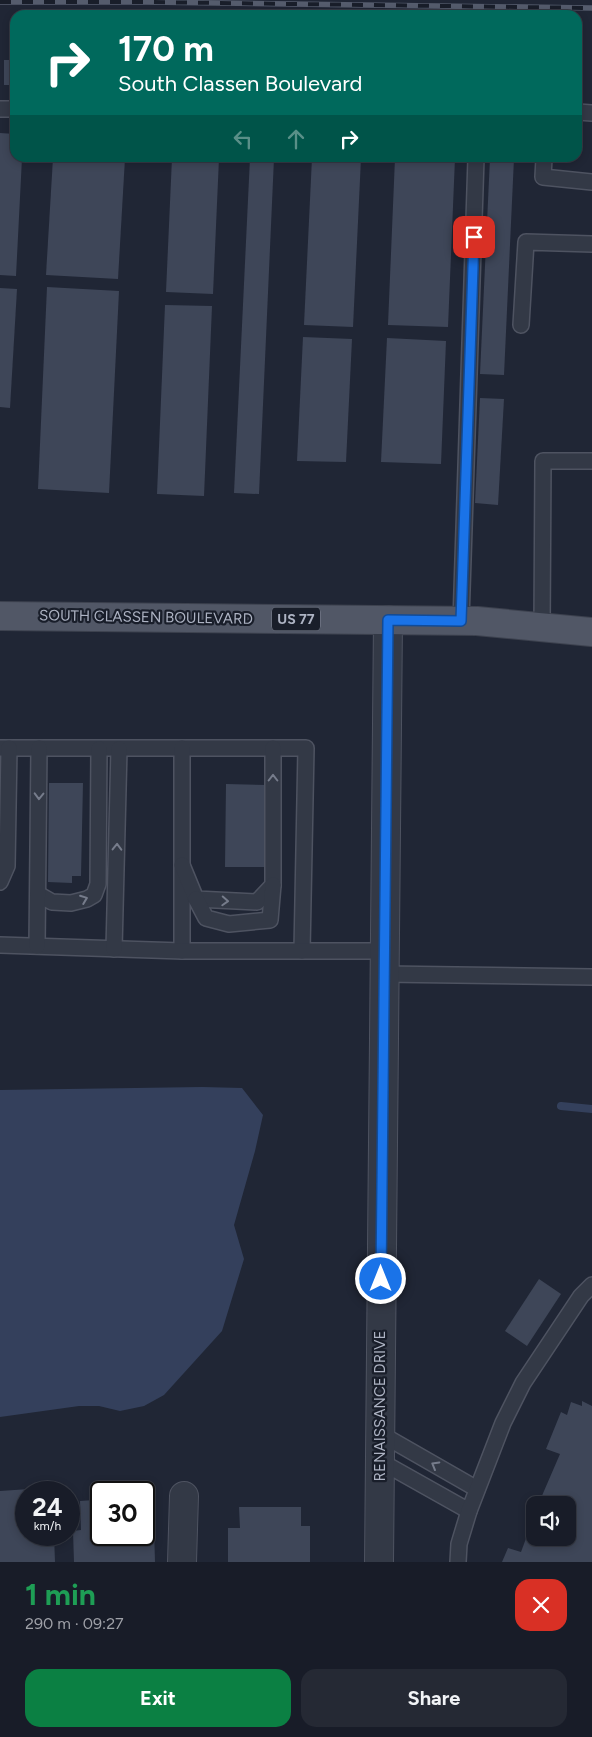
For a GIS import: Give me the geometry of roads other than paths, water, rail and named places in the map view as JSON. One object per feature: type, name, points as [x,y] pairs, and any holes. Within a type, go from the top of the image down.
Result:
[{"type":"main road","name":"SOUTH CLASSEN BOULEVARD","points":[[0,616],[461,621],[592,632]]},
{"type":"street","name":"RENAISSANCE DRIVE","points":[[378,1562],[381,1434],[381,1253],[388,620]]},
{"type":"street","points":[[182,1562],[184,1496]]},
{"type":"lane","points":[[461,621],[476,162]]},
{"type":"lane","points":[[544,162],[543,177],[592,182]]},
{"type":"lane","points":[[521,325],[526,242],[592,244]]},
{"type":"lane","points":[[542,627],[543,461],[592,461]]},
{"type":"lane","points":[[0,882],[7,866],[4,748],[306,748],[302,951]]},
{"type":"lane","points":[[37,946],[39,748]]},
{"type":"lane","points":[[182,748],[182,951]]},
{"type":"lane","points":[[182,865],[206,918],[229,924],[270,920],[273,885],[273,748]]},
{"type":"lane","points":[[38,894],[52,902],[71,903],[94,895],[98,884],[99,749]]},
{"type":"lane","points":[[114,949],[119,749]]},
{"type":"lane","points":[[196,899],[257,902],[273,885]]},
{"type":"lane","points":[[0,945],[182,951],[302,951],[384,963],[592,976]]},
{"type":"lane","points":[[458,1562],[460,1544],[469,1511],[503,1423],[523,1383],[581,1296],[592,1285]]},
{"type":"lane","points":[[381,1434],[477,1489]]},
{"type":"lane","points":[[380,1461],[469,1511]]},
{"type":"water","points":[[242,1088],[263,1115],[234,1225],[244,1259],[222,1331],[164,1395],[144,1406],[120,1411],[99,1406],[79,1406],[0,1417],[0,1090]]},
{"type":"waterway","points":[[561,1106],[592,1109]]},
{"type":"railway","points":[[0,2],[592,8]]}]
